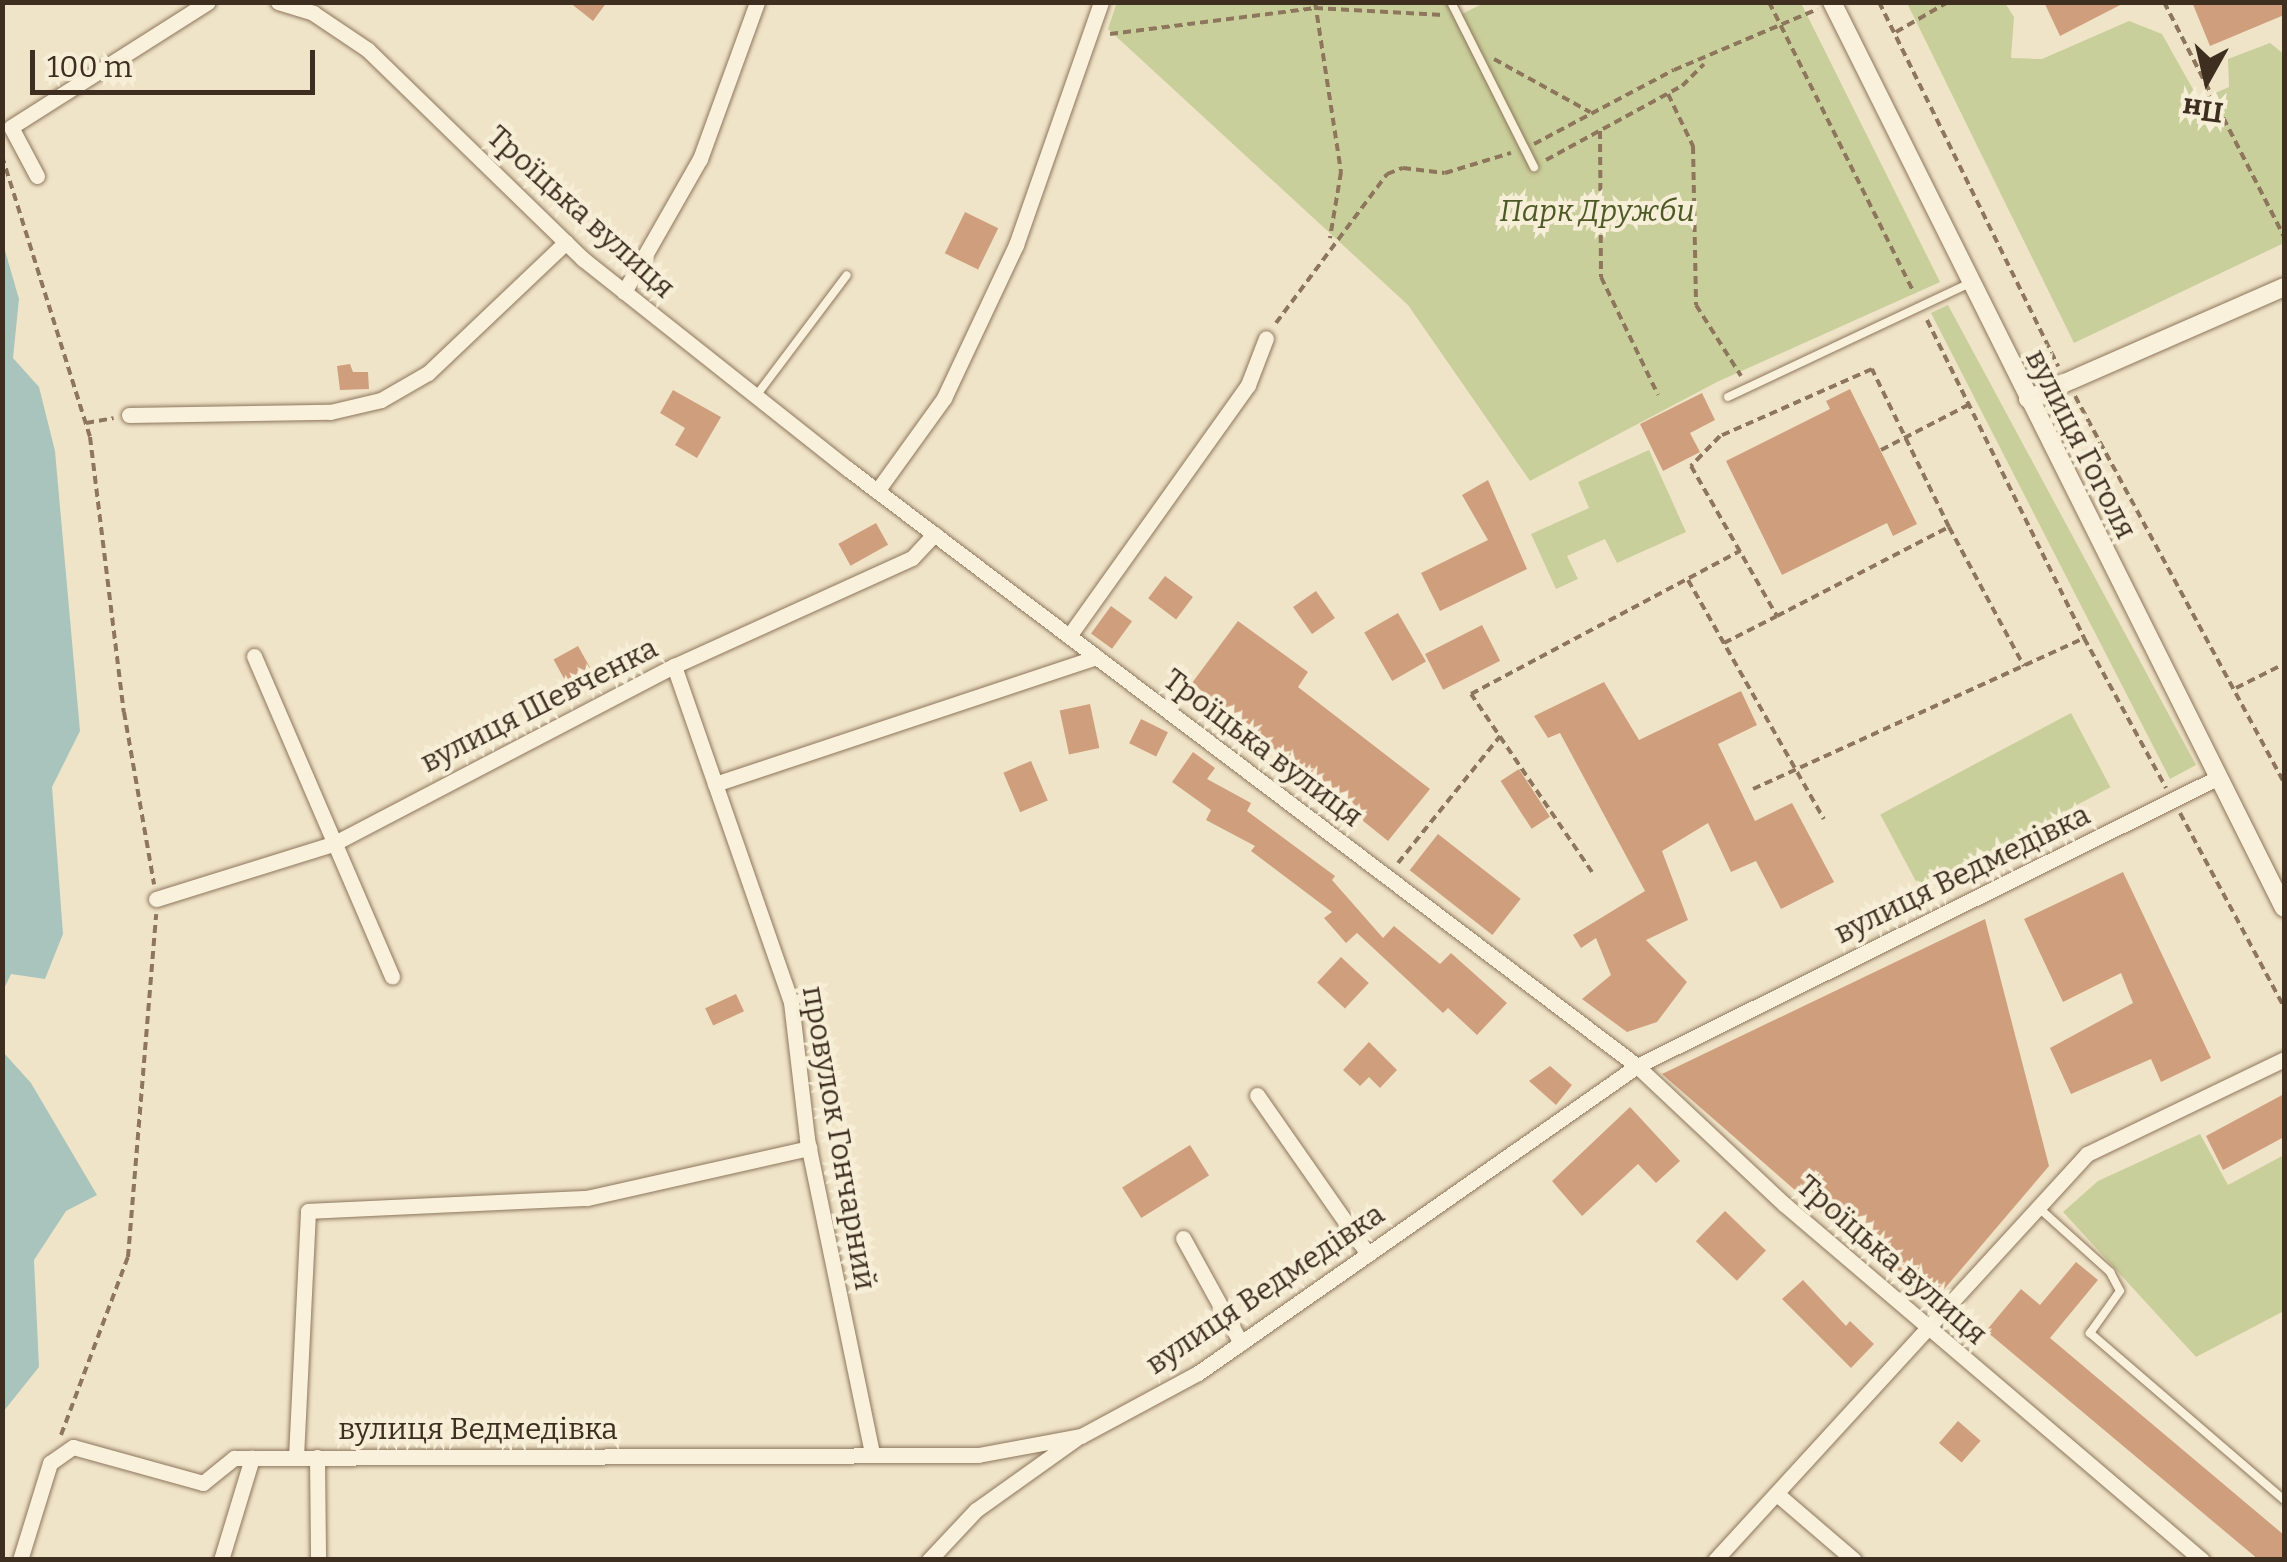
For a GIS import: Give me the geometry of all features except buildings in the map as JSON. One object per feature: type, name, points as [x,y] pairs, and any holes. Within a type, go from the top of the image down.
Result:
[{"type":"street","points":[[37,176],[11,127],[208,2]]},
{"type":"street","name":"Троїцька вулиця","points":[[278,2],[313,14],[368,50],[566,242],[624,292],[877,491],[1637,1066],[1931,1330],[2202,1560]]},
{"type":"street","points":[[624,292],[700,159],[757,2]]},
{"type":"street","points":[[877,491],[944,398],[1008,262],[1102,2]]},
{"type":"street","name":"вулиця Гоголя","points":[[1832,2],[2284,908]]},
{"type":"street","points":[[128,416],[330,412],[381,400],[428,373],[566,242]]},
{"type":"street","points":[[2028,399],[2284,288]]},
{"type":"street","points":[[1069,636],[1248,385],[1266,338]]},
{"type":"street","name":"вулиця Шевченка","points":[[156,899],[333,844],[674,666],[912,558],[934,534]]},
{"type":"street","points":[[254,656],[392,977]]},
{"type":"street","points":[[716,784],[1096,657]]},
{"type":"street","name":"провулок Гончарний","points":[[674,666],[791,1002],[809,1148],[872,1454]]},
{"type":"street","name":"вулиця Ведмедівка","points":[[50,1463],[73,1447],[203,1483],[234,1458],[978,1455],[1080,1436],[1241,1343],[1637,1066],[2219,777]]},
{"type":"street","points":[[1715,1560],[1931,1330],[2087,1154],[2284,1059]]},
{"type":"street","points":[[1258,1096],[1368,1254]]},
{"type":"street","points":[[296,1457],[308,1211],[587,1198],[809,1148]]},
{"type":"street","points":[[1183,1238],[1241,1343]]},
{"type":"street","points":[[933,1558],[976,1510],[1080,1436]]},
{"type":"street","points":[[317,1457],[318,1560]]},
{"type":"street","points":[[221,1560],[252,1458]]},
{"type":"street","points":[[20,1560],[50,1463]]},
{"type":"street","points":[[1777,1494],[1854,1560]]},
{"type":"lane","points":[[1450,2],[1534,167]]},
{"type":"lane","points":[[756,396],[847,274]]},
{"type":"lane","points":[[1728,397],[1970,282]]},
{"type":"lane","points":[[2039,1208],[2110,1272],[2120,1291],[2090,1334],[2284,1500]]},
{"type":"path","points":[[1769,2],[2084,638],[2284,1008]]},
{"type":"path","points":[[1266,338],[1329,243],[1386,174],[1404,168],[1444,173],[1524,150],[1591,113],[1832,2]]},
{"type":"path","points":[[1894,32],[1948,2]]},
{"type":"path","points":[[2164,2],[2284,237]]},
{"type":"path","points":[[1315,5],[1341,172],[1329,243]]},
{"type":"path","points":[[1090,34],[1315,5],[1458,16]]},
{"type":"path","points":[[1479,56],[1505,61],[1591,113]]},
{"type":"path","points":[[1534,167],[1668,94],[1707,61]]},
{"type":"path","points":[[1668,94],[1693,146],[1696,305],[1748,388]]},
{"type":"path","points":[[1600,131],[1600,277],[1658,395]]},
{"type":"path","points":[[2,156],[86,423],[156,899],[128,1258],[50,1463]]},
{"type":"path","points":[[1777,616],[1691,466],[1720,436],[1872,369],[1949,527],[2024,666]]},
{"type":"path","points":[[1881,450],[1968,404]]},
{"type":"path","points":[[86,423],[128,416]]},
{"type":"path","points":[[1724,644],[1949,527]]},
{"type":"path","points":[[1592,872],[1472,694],[1740,551]]},
{"type":"path","points":[[1687,578],[1824,819]]},
{"type":"path","points":[[1753,789],[2084,638]]},
{"type":"path","points":[[2236,688],[2284,664]]},
{"type":"path","points":[[1398,863],[1500,736]]},
{"type":"green space","name":"Парк Дружби","points":[[1117,2],[1450,2],[1458,16],[1486,2],[1801,3],[1940,282],[1717,382],[1530,481],[1408,305],[1108,29]]},
{"type":"green space","points":[[1907,3],[2005,3],[2014,17],[2011,58],[2042,59],[2129,21],[2162,34],[2199,100],[2229,87],[2228,59],[2270,43],[2284,54],[2284,243],[2074,343]]},
{"type":"green space","points":[[1948,305],[2196,765],[2170,779],[1931,313]]},
{"type":"green space","points":[[1649,450],[1686,532],[1617,563],[1605,539],[1567,556],[1578,579],[1556,589],[1531,534],[1589,508],[1578,482]]},
{"type":"green space","points":[[2071,713],[2110,787],[1920,889],[1880,814]]},
{"type":"green space","points":[[2200,1134],[2228,1185],[2284,1155],[2284,1311],[2196,1357],[2063,1212],[2098,1181]]},
{"type":"water","points":[[2,240],[19,299],[13,358],[39,387],[55,451],[80,731],[52,787],[63,934],[45,979],[11,974],[3,991]]},
{"type":"water","points":[[3,1052],[31,1083],[97,1195],[66,1211],[34,1260],[39,1367],[3,1412]]}]
